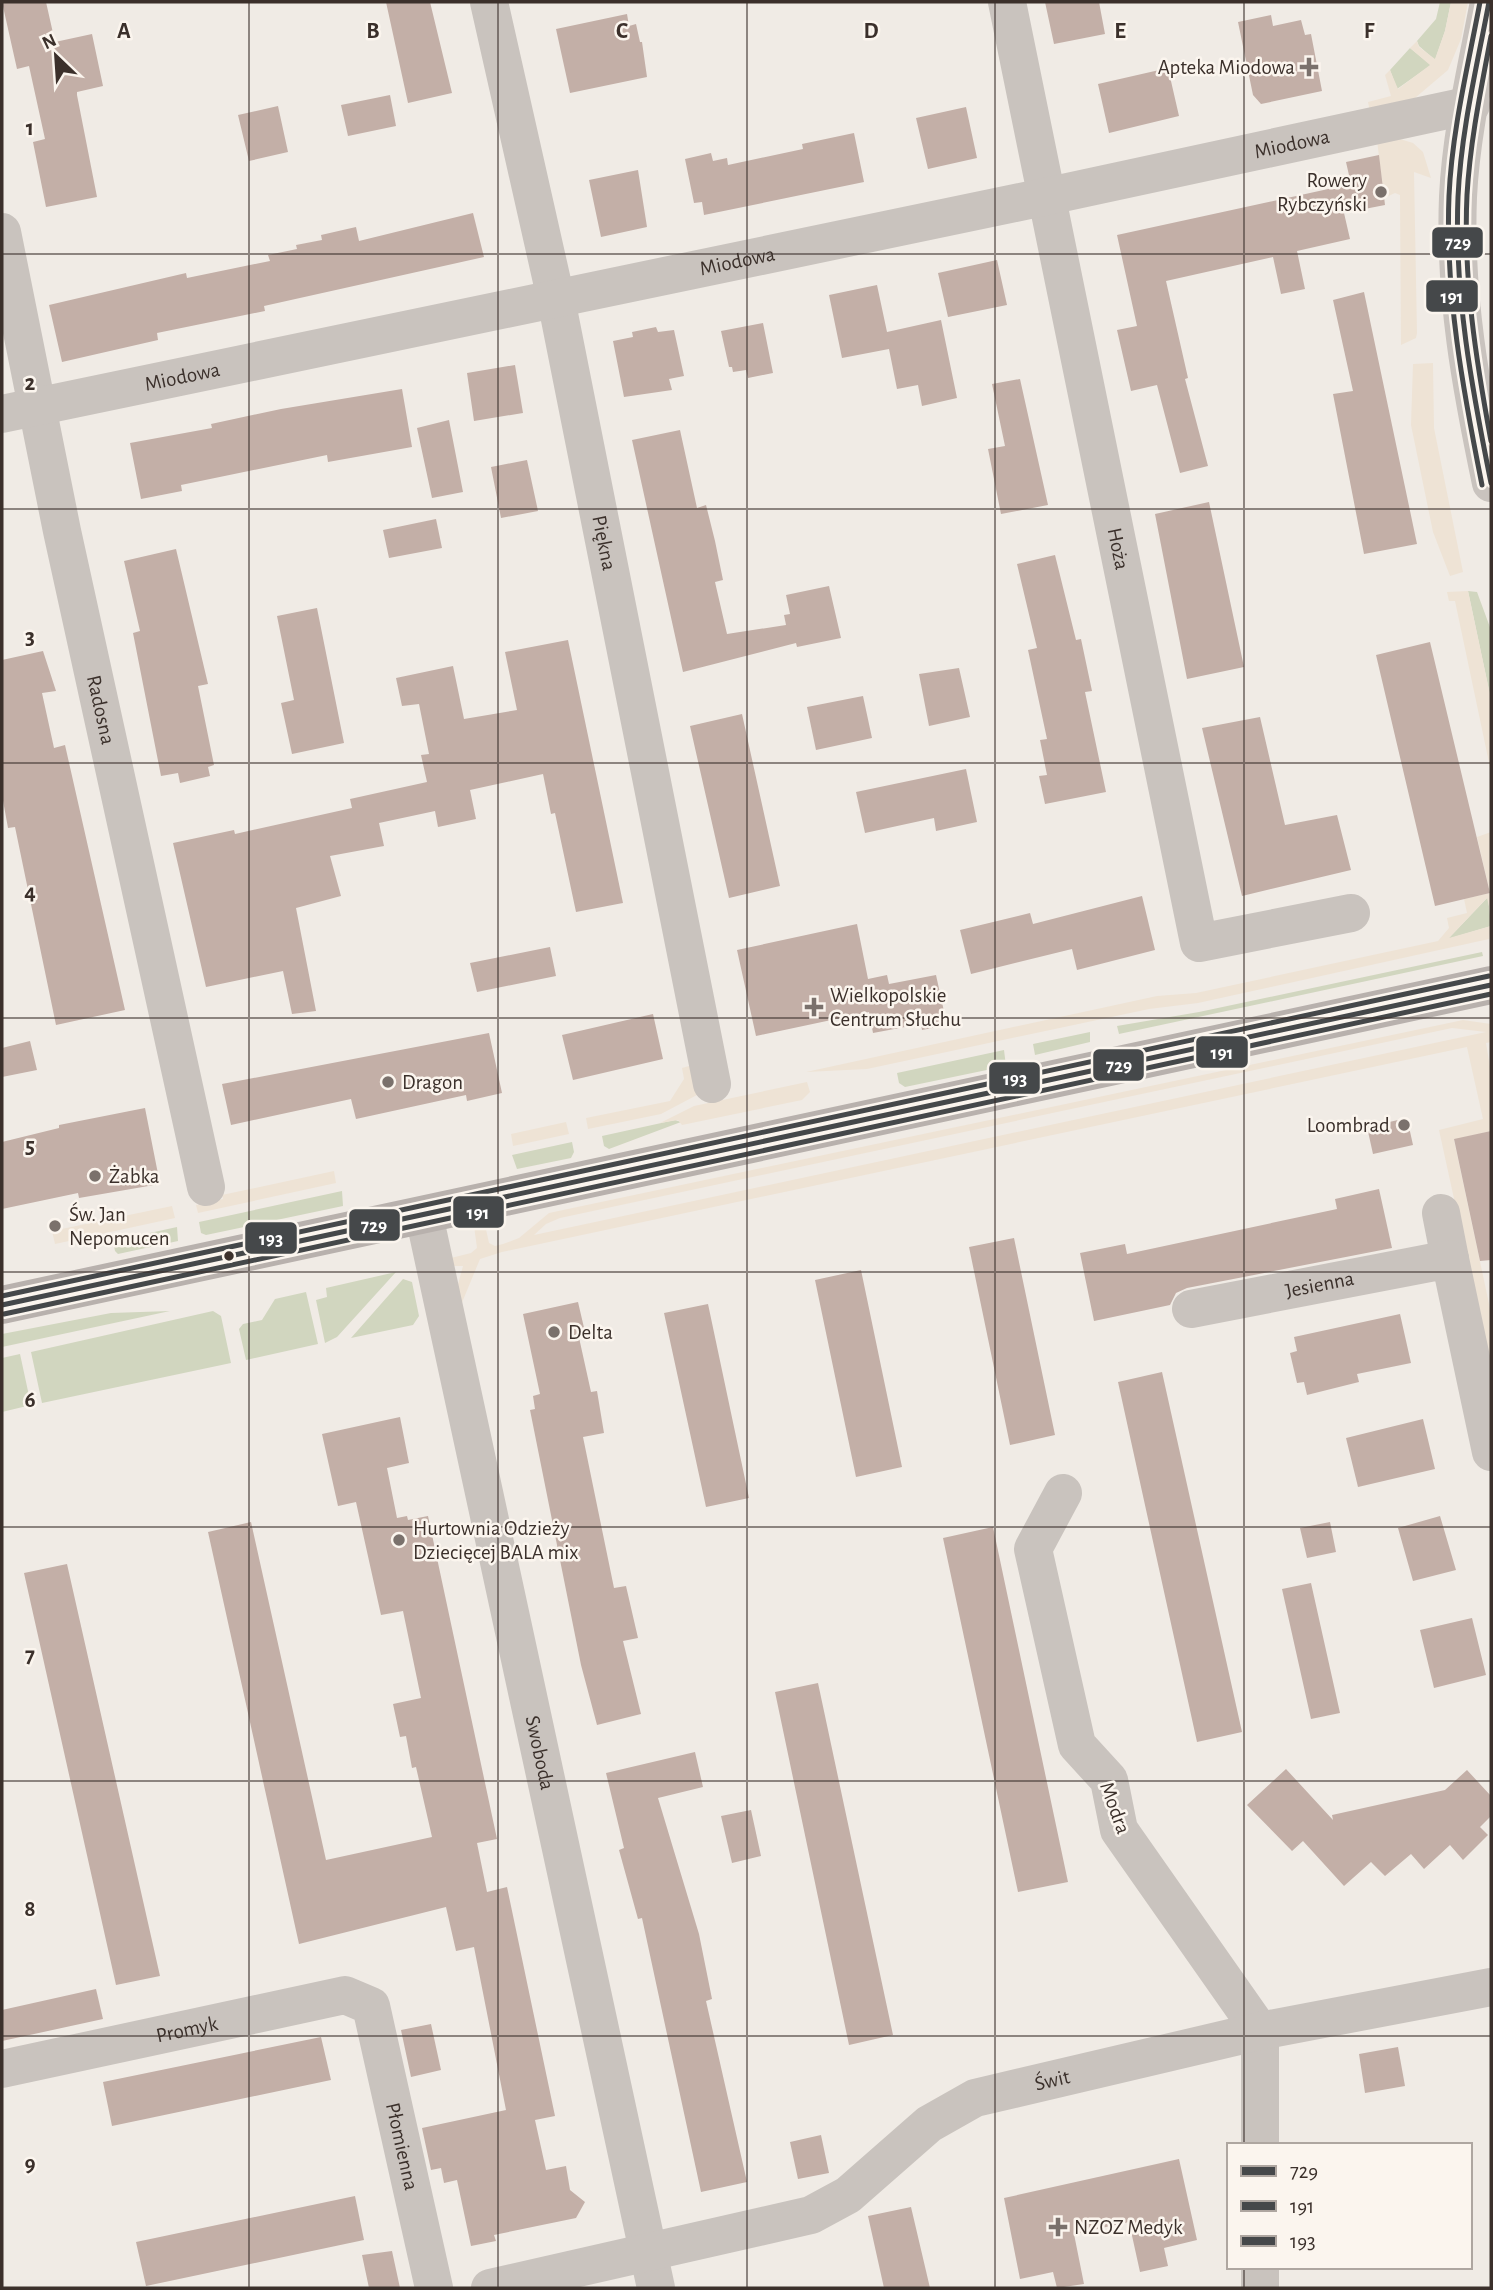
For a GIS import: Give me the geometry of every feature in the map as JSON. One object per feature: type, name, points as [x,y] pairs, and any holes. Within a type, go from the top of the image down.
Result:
[{"type":"main road","points":[[2,1305],[1140,1058],[1491,985]]},
{"type":"street","name":"Piękna","points":[[489,2],[556,299],[712,1084]]},
{"type":"street","name":"Hoża","points":[[1007,2],[1044,198],[1199,943],[1351,913]]},
{"type":"street","points":[[1489,2],[1458,197],[1461,311],[1466,361],[1491,483]]},
{"type":"street","name":"Miodowa","points":[[2,414],[1044,198],[1471,105]]},
{"type":"street","name":"Radosna","points":[[2,232],[62,531],[206,1187]]},
{"type":"street","points":[[1441,1213],[1491,1452]]},
{"type":"street","name":"Swoboda","points":[[424,1215],[652,2271]]},
{"type":"street","name":"Jesienna","points":[[1191,1309],[1450,1259]]},
{"type":"street","name":"Modra","points":[[1063,1493],[1033,1549],[1077,1745],[1108,1780],[1119,1830],[1260,2031]]},
{"type":"street","name":"Świt","points":[[652,2271],[811,2215],[848,2195],[929,2124],[975,2098],[1260,2031],[1491,1987]]},
{"type":"street","name":"Promyk","points":[[2,2069],[345,1995],[371,2006]]},
{"type":"street","name":"Płomienna","points":[[371,2006],[434,2288]]},
{"type":"street","points":[[1260,2031],[1260,2143]]},
{"type":"street","points":[[1260,2269],[1260,2288]]},
{"type":"street","points":[[490,2288],[652,2271]]},
{"type":"green space","points":[[1440,2],[1451,2],[1435,60],[1417,41],[1436,19]]},
{"type":"green space","points":[[1410,48],[1431,65],[1397,89],[1390,70]]},
{"type":"green space","points":[[1468,591],[1477,592],[1491,630],[1491,700]]},
{"type":"green space","points":[[1488,897],[1491,926],[1448,939]]},
{"type":"green space","points":[[1482,952],[1483,956],[1119,1034],[1117,1026],[1199,1012]]},
{"type":"green space","points":[[1090,1032],[1090,1042],[1035,1055],[1033,1044]]},
{"type":"green space","points":[[1004,1050],[1006,1066],[905,1087],[899,1083],[897,1073]]},
{"type":"green space","points":[[675,1120],[681,1122],[609,1149],[604,1146],[602,1136]]},
{"type":"green space","points":[[572,1142],[574,1152],[571,1158],[517,1169],[512,1155]]},
{"type":"green space","points":[[342,1191],[343,1206],[206,1235],[201,1233],[199,1222]]},
{"type":"green space","points":[[177,1227],[178,1241],[118,1254],[115,1251],[113,1241]]},
{"type":"green space","points":[[396,1272],[337,1337],[325,1343],[316,1300],[327,1297],[326,1288]]},
{"type":"green space","points":[[403,1279],[412,1282],[419,1316],[413,1325],[351,1338]]},
{"type":"green space","points":[[306,1292],[318,1344],[246,1360],[239,1329],[243,1324],[262,1320],[275,1299]]},
{"type":"green space","points":[[170,1311],[2,1347],[2,1334],[111,1313]]},
{"type":"green space","points":[[213,1311],[221,1316],[231,1363],[42,1403],[31,1352]]},
{"type":"green space","points":[[20,1354],[31,1405],[2,1412],[2,1358]]},
{"type":"shaded area","points":[[1451,2],[1468,2],[1461,39],[1448,70],[1415,98],[1370,112],[1368,102],[1391,96],[1385,75],[1390,70],[1398,89],[1430,65],[1410,48],[1417,41],[1419,47],[1435,59]]},
{"type":"shaded area","points":[[1400,139],[1413,143],[1423,152],[1431,178],[1414,172],[1417,333],[1416,338],[1401,345],[1400,195],[1395,193],[1384,198],[1377,140]]},
{"type":"shaded area","points":[[1433,363],[1434,428],[1463,572],[1450,576],[1433,532],[1411,425],[1413,364]]},
{"type":"shaded area","points":[[1468,591],[1491,699],[1491,772],[1455,601],[1449,601],[1447,592]]},
{"type":"shaded area","points":[[1491,832],[1491,914],[1487,898],[1449,938],[1491,926],[1489,939],[1198,1003],[1149,1009],[867,1069],[806,1072],[1157,996],[1196,993],[1438,941],[1449,928],[1447,918],[1467,913],[1464,899],[1490,893],[1477,837]]},
{"type":"shaded area","points":[[1463,1020],[1491,1024],[1491,1042],[1486,1043],[1491,1073],[1491,1131],[1454,1140],[1491,1313],[1491,1368],[1439,1130],[1483,1119],[1467,1047],[502,1252],[480,1259],[461,1305],[457,1288],[463,1266],[453,1266],[451,1258],[471,1253],[477,1248],[474,1226],[485,1225],[489,1243],[495,1246],[519,1238],[549,1213]],"holes":[[[1452,1028],[1486,1032],[534,1235],[546,1224],[560,1218]]]},
{"type":"shaded area","points":[[696,1064],[693,1084],[697,1095],[661,1114],[588,1129],[586,1118],[670,1101],[684,1079],[682,1068]]},
{"type":"shaded area","points":[[807,1082],[810,1092],[802,1100],[682,1125],[678,1120],[660,1123],[694,1106]]},
{"type":"shaded area","points":[[566,1122],[569,1134],[513,1146],[511,1134]]},
{"type":"shaded area","points":[[334,1171],[336,1183],[198,1213],[196,1205],[223,1199],[222,1195]]},
{"type":"shaded area","points":[[172,1206],[175,1218],[55,1244],[52,1231]]},
{"type":"building","points":[[2,2],[46,2],[55,42],[92,34],[103,86],[77,92],[77,95],[97,197],[46,207],[33,142],[45,139],[29,66],[17,69]]},
{"type":"building","points":[[386,2],[430,2],[452,93],[408,103]]},
{"type":"building","points":[[1045,2],[1099,2],[1105,34],[1054,44]]},
{"type":"building","points":[[627,14],[629,26],[636,24],[642,42],[647,77],[570,93],[556,29]]},
{"type":"building","points":[[1271,15],[1273,26],[1301,20],[1305,35],[1311,34],[1322,91],[1261,104],[1253,95],[1238,22]]},
{"type":"building","points":[[1168,68],[1179,116],[1109,133],[1098,84]]},
{"type":"building","points":[[390,95],[396,126],[348,136],[341,105]]},
{"type":"building","points":[[278,106],[288,152],[249,161],[238,115]]},
{"type":"building","points":[[966,107],[977,158],[928,169],[916,118]]},
{"type":"building","points":[[854,133],[864,182],[704,215],[702,202],[694,203],[685,159],[711,153],[713,161],[727,158],[728,165],[803,149],[802,144]]},
{"type":"building","points":[[1379,155],[1385,205],[1344,213],[1350,239],[1297,251],[1305,289],[1281,294],[1273,257],[1166,281],[1188,378],[1185,379],[1208,466],[1180,473],[1157,385],[1131,391],[1117,330],[1137,326],[1117,235],[1351,184],[1346,162]]},
{"type":"building","points":[[638,170],[647,227],[601,237],[589,180]]},
{"type":"building","points":[[473,213],[484,257],[264,306],[265,311],[157,333],[158,340],[62,362],[49,305],[186,273],[187,278],[270,261],[268,255],[297,249],[296,245],[322,240],[321,235],[356,227],[359,241]]},
{"type":"building","points":[[997,260],[1007,305],[948,317],[938,273]]},
{"type":"building","points":[[877,285],[887,332],[941,320],[957,398],[922,406],[918,385],[897,389],[889,349],[842,358],[829,295]]},
{"type":"building","points":[[1364,292],[1417,544],[1364,554],[1333,394],[1353,391],[1333,300]]},
{"type":"building","points":[[763,323],[773,373],[748,378],[746,370],[733,372],[732,367],[729,367],[721,331]]},
{"type":"building","points":[[656,327],[658,332],[674,330],[684,376],[669,379],[672,390],[624,397],[613,341],[633,337],[632,332]]},
{"type":"building","points":[[515,365],[523,413],[474,421],[467,373]]},
{"type":"building","points":[[1020,379],[1048,505],[1001,514],[988,449],[1005,446],[992,384]]},
{"type":"building","points":[[402,389],[412,447],[328,462],[327,455],[181,485],[182,491],[141,499],[130,443],[212,428],[211,424],[281,409]]},
{"type":"building","points":[[449,420],[463,492],[432,498],[417,428]]},
{"type":"building","points":[[680,430],[697,508],[706,505],[715,541],[723,580],[715,582],[727,634],[786,625],[784,615],[790,614],[786,595],[829,586],[841,638],[797,647],[796,643],[683,672],[632,440]]},
{"type":"building","points":[[527,460],[538,511],[501,518],[491,467]]},
{"type":"building","points":[[1209,502],[1244,667],[1187,679],[1155,514]]},
{"type":"building","points":[[436,519],[442,548],[389,558],[383,530]]},
{"type":"building","points":[[176,549],[208,684],[198,686],[214,765],[208,767],[210,776],[180,783],[178,773],[161,776],[133,633],[140,631],[124,561]]},
{"type":"building","points":[[1055,555],[1076,640],[1081,639],[1092,691],[1085,692],[1106,792],[1045,804],[1039,776],[1047,775],[1040,740],[1047,739],[1028,650],[1037,648],[1017,564]]},
{"type":"building","points":[[317,608],[344,743],[292,754],[281,703],[294,700],[277,616]]},
{"type":"building","points":[[568,640],[623,903],[576,912],[555,813],[551,814],[543,774],[470,790],[476,819],[438,827],[435,811],[379,823],[384,846],[330,856],[341,896],[296,908],[316,1011],[292,1014],[283,971],[206,987],[173,843],[234,830],[235,834],[352,808],[350,799],[427,782],[421,755],[429,754],[419,704],[402,706],[396,678],[453,666],[464,719],[517,710],[505,652]]},
{"type":"building","points":[[1430,642],[1490,893],[1435,906],[1376,655]]},
{"type":"building","points":[[43,651],[56,691],[42,693],[54,748],[65,745],[125,1010],[56,1025],[15,827],[8,828],[2,795],[2,660]]},
{"type":"building","points":[[959,668],[970,717],[929,726],[919,674]]},
{"type":"building","points":[[863,696],[872,738],[816,750],[807,707]]},
{"type":"building","points":[[742,714],[780,886],[729,898],[690,726]]},
{"type":"building","points":[[1260,717],[1285,825],[1337,815],[1351,870],[1242,896],[1202,728]]},
{"type":"building","points":[[966,769],[977,822],[936,831],[934,818],[865,833],[856,792]]},
{"type":"building","points":[[1142,896],[1155,950],[1077,970],[1072,949],[971,974],[960,930],[1030,913],[1033,924]]},
{"type":"building","points":[[857,924],[868,979],[887,975],[889,984],[936,975],[947,1025],[922,1030],[921,1024],[873,1033],[869,1012],[756,1036],[737,950]]},
{"type":"building","points":[[550,947],[556,976],[477,992],[470,963]]},
{"type":"building","points":[[653,1014],[663,1059],[573,1080],[562,1035]]},
{"type":"building","points":[[489,1033],[502,1093],[467,1101],[466,1095],[356,1119],[351,1099],[231,1125],[222,1084]]},
{"type":"building","points":[[30,1041],[37,1070],[2,1077],[2,1048]]},
{"type":"building","points":[[145,1108],[160,1184],[79,1198],[78,1193],[2,1209],[2,1142],[59,1128],[59,1125]]},
{"type":"building","points":[[1407,1118],[1413,1145],[1373,1154],[1367,1127]]},
{"type":"building","points":[[1491,1131],[1491,1260],[1480,1261],[1454,1139]]},
{"type":"building","points":[[1379,1189],[1392,1248],[1187,1288],[1176,1293],[1170,1305],[1094,1321],[1080,1253],[1125,1244],[1127,1254],[1337,1209],[1335,1199]]},
{"type":"building","points":[[1014,1238],[1055,1435],[1010,1445],[969,1247]]},
{"type":"building","points":[[861,1270],[902,1467],[856,1477],[815,1280]]},
{"type":"building","points":[[578,1302],[585,1332],[578,1333],[591,1392],[597,1391],[604,1433],[583,1437],[614,1588],[626,1586],[638,1638],[623,1641],[641,1714],[597,1725],[581,1665],[530,1410],[535,1409],[533,1396],[540,1394],[523,1314]]},
{"type":"building","points":[[708,1304],[749,1498],[706,1507],[664,1313]]},
{"type":"building","points":[[1400,1314],[1411,1363],[1357,1374],[1359,1382],[1307,1395],[1304,1382],[1297,1383],[1290,1353],[1297,1351],[1294,1337]]},
{"type":"building","points":[[1162,1372],[1242,1732],[1197,1742],[1118,1382]]},
{"type":"building","points":[[400,1417],[409,1463],[387,1468],[397,1518],[407,1516],[408,1520],[428,1516],[497,1839],[477,1843],[487,1892],[507,1887],[555,2116],[535,2120],[546,2170],[566,2166],[570,2190],[585,2202],[576,2218],[494,2235],[496,2241],[471,2246],[457,2180],[444,2183],[441,2168],[431,2170],[422,2128],[506,2110],[474,1947],[456,1951],[446,1907],[299,1944],[208,1532],[251,1522],[326,1860],[432,1837],[416,1767],[412,1768],[406,1736],[400,1737],[393,1704],[421,1698],[403,1611],[381,1615],[356,1502],[338,1506],[322,1434]]},
{"type":"building","points":[[1423,1419],[1435,1469],[1358,1487],[1346,1438]]},
{"type":"building","points":[[1440,1516],[1456,1570],[1413,1581],[1398,1528]]},
{"type":"building","points":[[1330,1522],[1336,1552],[1307,1558],[1300,1528]]},
{"type":"building","points":[[993,1527],[1068,1882],[1018,1892],[943,1538]]},
{"type":"building","points":[[67,1564],[160,1976],[116,1985],[24,1573]]},
{"type":"building","points":[[1311,1583],[1340,1713],[1311,1719],[1282,1589]]},
{"type":"building","points":[[1472,1618],[1486,1675],[1434,1688],[1420,1630]]},
{"type":"building","points":[[818,1683],[893,2035],[849,2045],[775,1692]]},
{"type":"building","points":[[695,1752],[703,1787],[658,1798],[699,1934],[712,1999],[706,2001],[747,2182],[701,2192],[642,1918],[638,1919],[619,1850],[624,1848],[606,1773]]},
{"type":"building","points":[[1286,1769],[1333,1820],[1332,1815],[1445,1790],[1467,1770],[1491,1796],[1491,1816],[1480,1827],[1488,1835],[1463,1860],[1450,1845],[1424,1869],[1411,1854],[1385,1876],[1371,1862],[1344,1886],[1303,1841],[1292,1851],[1247,1805]]},
{"type":"building","points":[[751,1810],[761,1856],[732,1863],[721,1816]]},
{"type":"building","points":[[96,1989],[103,2019],[2,2041],[2,2010]]},
{"type":"building","points":[[431,2024],[441,2070],[411,2077],[401,2030]]},
{"type":"building","points":[[321,2037],[331,2080],[112,2126],[103,2082]]},
{"type":"building","points":[[1398,2047],[1405,2086],[1365,2093],[1359,2054]]},
{"type":"building","points":[[821,2135],[829,2173],[798,2179],[790,2142]]},
{"type":"building","name":"NZOZ Medyk","points":[[1179,2159],[1197,2240],[1164,2248],[1168,2266],[1140,2272],[1129,2222],[1074,2234],[1084,2284],[1057,2288],[1053,2272],[1020,2279],[1004,2198]]},
{"type":"building","points":[[355,2196],[364,2240],[146,2286],[136,2242]]},
{"type":"building","points":[[911,2207],[930,2288],[884,2288],[868,2216]]},
{"type":"building","points":[[392,2251],[400,2288],[369,2288],[362,2255]]},
{"type":"transit line","name":"191","points":[[1480,2],[1453,147],[1448,232],[1457,341],[1482,485]]},
{"type":"transit line","name":"729","points":[[1489,2],[1462,148],[1457,233],[1466,341],[1491,483]]},
{"type":"transit line","name":"193","points":[[1491,36],[1476,116],[1466,226],[1472,319],[1491,441]]},
{"type":"transit line","name":"193","points":[[2,1296],[1489,976]]},
{"type":"transit line","name":"729","points":[[2,1305],[1491,985]]},
{"type":"transit line","name":"191","points":[[4,1314],[1491,994]]},
{"type":"place","name":"Apteka Miodowa","points":[[1309,67]]},
{"type":"place","name":"Rowery Rybczyński","points":[[1381,192]]},
{"type":"place","name":"Wielkopolskie Centrum Słuchu","points":[[814,1007]]},
{"type":"place","name":"Dragon","points":[[388,1082]]},
{"type":"place","name":"Loombrad","points":[[1404,1125]]},
{"type":"place","name":"Żabka","points":[[95,1176]]},
{"type":"place","name":"Św. Jan Nepomucen","points":[[55,1226]]},
{"type":"place","name":"Delta","points":[[554,1332]]},
{"type":"place","name":"Hurtownia Odzieży Dziecięcej BALA mix","points":[[399,1540]]},
{"type":"place","name":"NZOZ Medyk","points":[[1058,2227]]}]
